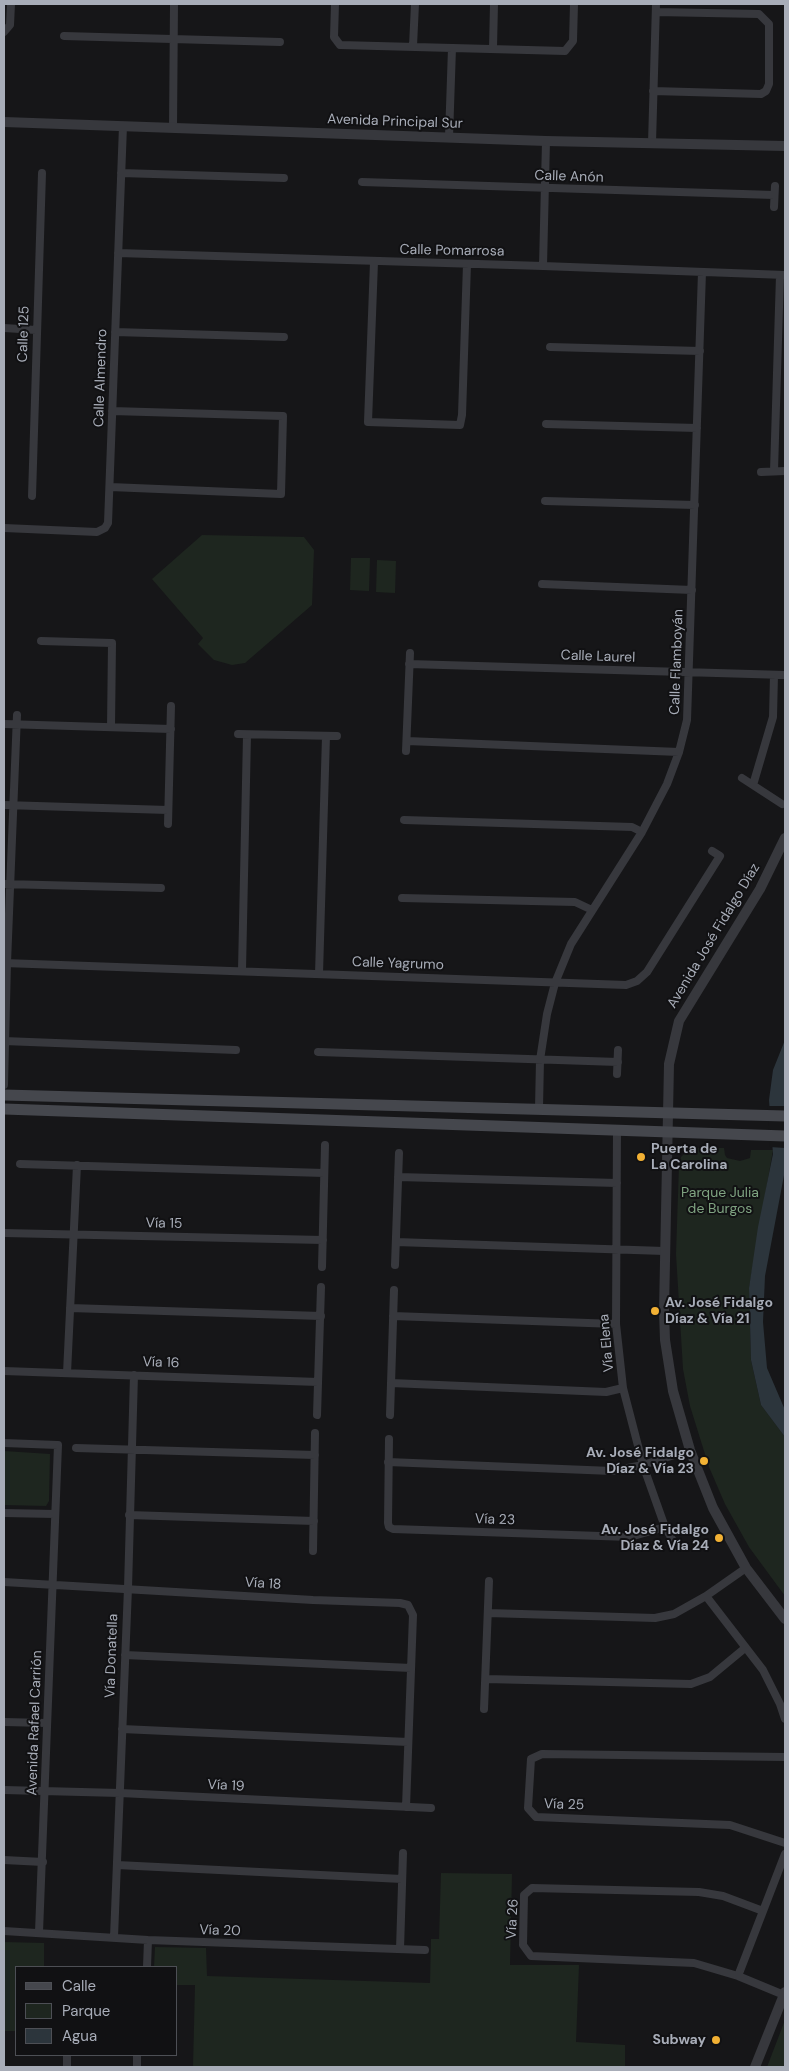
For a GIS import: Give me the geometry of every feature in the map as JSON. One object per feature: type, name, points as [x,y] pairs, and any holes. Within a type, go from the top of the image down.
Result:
[{"type":"main road","points":[[4,1095],[785,1116]]},
{"type":"main road","points":[[4,1109],[785,1136]]},
{"type":"street","points":[[4,32],[10,25],[11,4]]},
{"type":"street","points":[[173,128],[174,4]]},
{"type":"street","points":[[335,4],[334,37],[340,45],[565,51],[573,41],[574,4]]},
{"type":"street","points":[[413,46],[415,4]]},
{"type":"street","points":[[493,48],[494,4]]},
{"type":"street","points":[[652,143],[653,91],[656,8],[759,14],[765,18],[768,24],[770,84],[766,91],[761,94],[653,91]]},
{"type":"street","points":[[64,36],[280,42]]},
{"type":"street","points":[[449,138],[452,48]]},
{"type":"street","name":"Avenida Principal Sur","points":[[4,122],[449,138],[785,146]]},
{"type":"street","name":"Calle Almendro","points":[[4,528],[97,532],[105,528],[108,523],[123,126]]},
{"type":"street","points":[[543,266],[546,140]]},
{"type":"street","name":"Calle 125","points":[[32,496],[42,172]]},
{"type":"street","points":[[121,173],[284,178]]},
{"type":"street","name":"Calle Anón","points":[[362,182],[774,195]]},
{"type":"street","points":[[774,207],[775,186]]},
{"type":"street","name":"Calle Pomarrosa","points":[[118,254],[783,275]]},
{"type":"street","points":[[374,262],[368,422],[460,425],[462,415],[467,264]]},
{"type":"street","name":"Calle Flamboyán","points":[[539,1108],[540,1060],[547,1014],[555,983],[571,944],[642,832],[668,784],[687,720],[702,272]]},
{"type":"street","points":[[774,471],[783,275]]},
{"type":"street","points":[[4,328],[36,330]]},
{"type":"street","points":[[115,332],[284,337]]},
{"type":"street","points":[[550,348],[700,351]]},
{"type":"street","points":[[110,487],[281,494],[283,416],[112,411]]},
{"type":"street","points":[[546,424],[697,428]]},
{"type":"street","points":[[761,472],[785,471]]},
{"type":"street","points":[[545,501],[695,505]]},
{"type":"street","points":[[542,584],[692,590]]},
{"type":"street","points":[[41,641],[112,643],[111,727]]},
{"type":"street","points":[[406,751],[410,653]]},
{"type":"street","name":"Calle Laurel","points":[[409,664],[785,675]]},
{"type":"street","points":[[753,785],[773,717],[774,674]]},
{"type":"street","points":[[168,824],[171,706]]},
{"type":"street","points":[[4,1085],[7,884],[17,715]]},
{"type":"street","points":[[4,724],[171,729]]},
{"type":"street","points":[[238,734],[337,736]]},
{"type":"street","points":[[242,970],[247,734]]},
{"type":"street","points":[[319,974],[326,736]]},
{"type":"street","points":[[407,741],[679,752]]},
{"type":"street","points":[[742,778],[782,804]]},
{"type":"street","points":[[4,805],[168,810]]},
{"type":"street","points":[[404,820],[632,827],[642,832]]},
{"type":"street","name":"Avenida José Fidalgo Díaz","points":[[785,838],[760,890],[679,1021],[669,1064],[664,1251],[664,1311],[669,1371],[678,1412],[690,1450],[713,1508],[746,1568],[785,1619]]},
{"type":"street","name":"Calle Yagrumo","points":[[5,963],[626,985],[637,981],[647,972],[720,856],[712,851]]},
{"type":"street","points":[[7,884],[161,888]]},
{"type":"street","points":[[402,898],[575,902],[592,910]]},
{"type":"street","points":[[4,1041],[236,1050]]},
{"type":"street","points":[[618,1050],[618,1074]]},
{"type":"street","points":[[318,1052],[618,1062]]},
{"type":"street","name":"Vía Elena","points":[[617,1130],[616,1324],[623,1388],[643,1465],[665,1526],[676,1546]]},
{"type":"street","points":[[322,1267],[325,1145]]},
{"type":"street","points":[[395,1265],[398,1153]]},
{"type":"street","points":[[20,1164],[324,1173]]},
{"type":"street","points":[[67,1373],[76,1165]]},
{"type":"street","points":[[398,1177],[617,1183]]},
{"type":"street","name":"Vía 15","points":[[4,1233],[323,1240]]},
{"type":"street","points":[[396,1242],[664,1251]]},
{"type":"street","points":[[317,1415],[321,1287]]},
{"type":"street","points":[[390,1415],[394,1290]]},
{"type":"street","points":[[70,1308],[321,1316]]},
{"type":"street","points":[[394,1316],[616,1324]]},
{"type":"street","name":"Vía 16","points":[[4,1371],[318,1382]]},
{"type":"street","name":"Vía Donatella","points":[[114,1937],[128,1588],[134,1375]]},
{"type":"street","points":[[391,1383],[606,1392],[623,1388]]},
{"type":"street","points":[[313,1551],[315,1433]]},
{"type":"street","name":"Vía 23","points":[[389,1439],[388,1523],[389,1527],[393,1529],[630,1537],[665,1526]]},
{"type":"street","name":"Avenida Rafael Carrión","points":[[4,1443],[58,1445],[46,1723],[40,1932]]},
{"type":"street","points":[[76,1448],[315,1455]]},
{"type":"street","points":[[388,1462],[612,1470],[643,1465],[690,1450]]},
{"type":"street","points":[[4,1513],[56,1514]]},
{"type":"street","points":[[129,1515],[314,1521]]},
{"type":"street","points":[[488,1613],[655,1618],[674,1614],[706,1596],[746,1568]]},
{"type":"street","points":[[484,1710],[489,1581]]},
{"type":"street","name":"Vía 18","points":[[4,1582],[313,1600],[400,1603],[408,1605],[412,1614],[408,1742]]},
{"type":"street","points":[[706,1596],[763,1670],[780,1704],[785,1719]]},
{"type":"street","points":[[486,1679],[691,1684],[710,1677],[745,1648]]},
{"type":"street","points":[[124,1655],[411,1668]]},
{"type":"street","points":[[4,1722],[46,1723]]},
{"type":"street","points":[[122,1729],[408,1742],[406,1807]]},
{"type":"street","name":"Vía 25","points":[[785,1757],[542,1754],[531,1759],[528,1808],[536,1817],[730,1825],[785,1843]]},
{"type":"street","name":"Vía 19","points":[[4,1790],[120,1793],[431,1808]]},
{"type":"street","points":[[400,1950],[403,1853]]},
{"type":"street","points":[[738,1976],[785,1854]]},
{"type":"street","points":[[4,1860],[43,1862]]},
{"type":"street","points":[[117,1864],[402,1879]]},
{"type":"street","name":"Vía 26","points":[[763,1910],[723,1896],[698,1892],[532,1888],[524,1895],[523,1945],[532,1956],[694,1963],[785,1993]]},
{"type":"street","name":"Vía 20","points":[[4,1931],[148,1940],[425,1950]]},
{"type":"street","points":[[147,1966],[148,1940]]},
{"type":"street","points":[[755,2067],[785,1993]]},
{"type":"green space","points":[[202,535],[304,537],[314,550],[312,605],[245,663],[232,665],[214,660],[198,644],[203,638],[152,579]]},
{"type":"green space","points":[[351,558],[370,558],[369,591],[350,590]]},
{"type":"green space","points":[[377,560],[396,561],[395,593],[376,592]]},
{"type":"green space","name":"Parque Julia de Burgos","points":[[724,1148],[727,1158],[740,1161],[750,1158],[751,1150],[773,1150],[749,1288],[751,1360],[761,1405],[785,1437],[785,1596],[749,1547],[725,1504],[709,1467],[690,1406],[683,1369],[676,1254],[679,1165],[681,1157],[688,1150]]},
{"type":"green space","points":[[4,1451],[50,1454],[49,1501],[46,1506],[4,1505]]},
{"type":"green space","points":[[441,1873],[512,1874],[510,1965],[579,1965],[576,2042],[625,2045],[625,2067],[193,2067],[195,1985],[178,1985],[178,1966],[154,1966],[155,1947],[206,1948],[207,1976],[430,1983],[431,1939],[439,1939]]},
{"type":"green space","points":[[4,1942],[44,1943],[44,1966],[15,1966],[15,2031],[4,2031]]},
{"type":"green space","points":[[785,2020],[785,2067],[767,2067]]},
{"type":"water","points":[[785,1040],[785,1170],[765,1276],[763,1322],[767,1368],[785,1410],[785,1437],[761,1405],[751,1360],[749,1288],[758,1227],[773,1154],[769,1100],[773,1070]]},
{"type":"pier","points":[[767,1106],[785,1106],[785,1148],[770,1147]]},
{"type":"place","name":"Puerta de La Carolina","points":[[641,1157]]},
{"type":"place","name":"Av. José Fidalgo Díaz & Vía 21","points":[[655,1311]]},
{"type":"place","name":"Av. José Fidalgo Díaz & Vía 23","points":[[704,1461]]},
{"type":"place","name":"Av. José Fidalgo Díaz & Vía 24","points":[[719,1538]]},
{"type":"place","name":"Subway","points":[[716,2040]]}]
